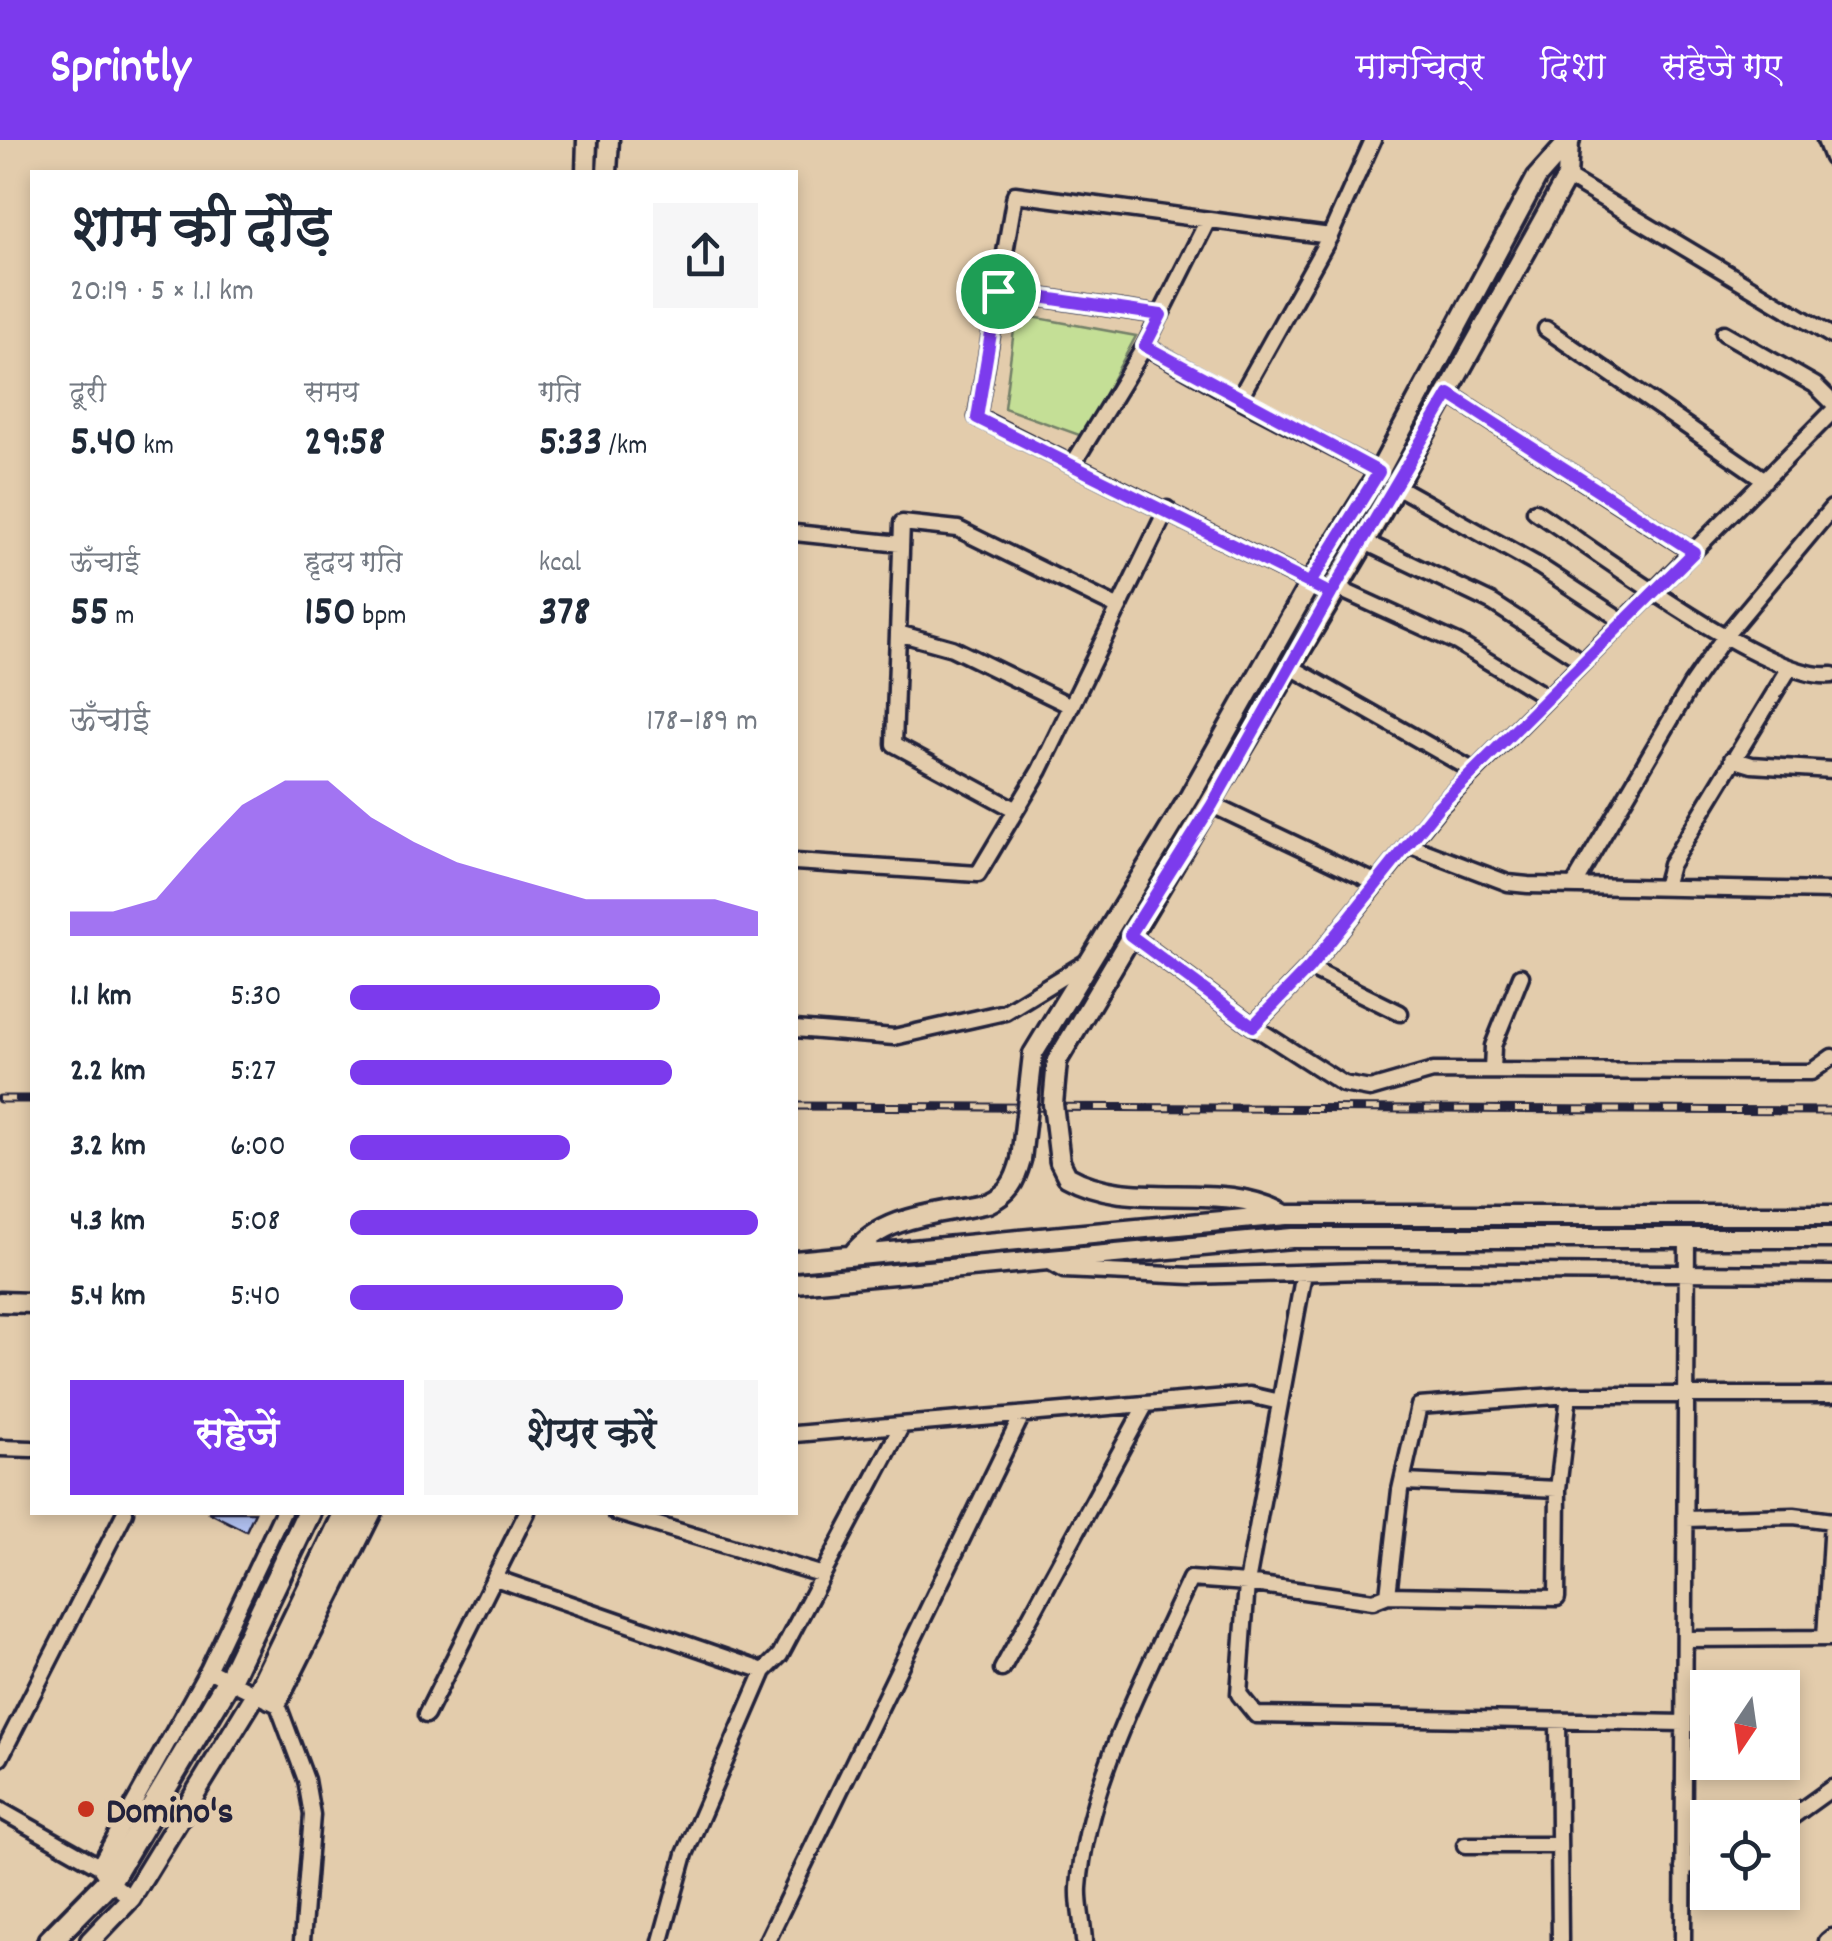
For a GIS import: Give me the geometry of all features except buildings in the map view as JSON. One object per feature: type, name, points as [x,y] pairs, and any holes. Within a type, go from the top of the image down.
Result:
[{"type":"main road","points":[[50,1941],[104,1874],[307,1515]]},
{"type":"street","points":[[586,170],[587,140]]},
{"type":"street","points":[[607,170],[609,140]]},
{"type":"street","points":[[1240,399],[1330,236],[1373,140]]},
{"type":"street","points":[[1286,1215],[1247,1199],[1105,1190],[1067,1176],[1060,1162],[1053,1104],[1056,1061],[1212,805],[1449,394],[1568,176],[1566,140]]},
{"type":"street","points":[[852,1255],[865,1238],[884,1226],[1004,1196],[1015,1183],[1032,1054],[1084,963],[1190,796],[1310,583],[1379,472],[1537,176],[1566,140]]},
{"type":"street","points":[[1825,140],[1832,158]]},
{"type":"street","points":[[1568,176],[1832,336]]},
{"type":"street","points":[[1330,236],[1015,194],[977,418],[1310,583],[1458,643],[1547,697]]},
{"type":"street","points":[[1073,464],[1145,346],[1208,220]]},
{"type":"street","points":[[998,291],[1161,315]]},
{"type":"street","points":[[1546,329],[1765,480]]},
{"type":"street","points":[[1724,333],[1815,385],[1832,402]]},
{"type":"street","points":[[1145,346],[1379,472]]},
{"type":"street","points":[[1449,394],[1694,552]]},
{"type":"street","points":[[1253,1026],[1309,968],[1408,845],[1474,771],[1832,412]]},
{"type":"street","points":[[1396,486],[1538,566],[1623,621]]},
{"type":"street","points":[[1575,884],[1691,685],[1726,636],[1832,508]]},
{"type":"street","points":[[798,862],[978,874],[1071,706],[1167,509]]},
{"type":"street","points":[[1535,511],[1726,636],[1788,669],[1832,675]]},
{"type":"street","points":[[1016,810],[894,744],[902,524],[958,529],[1119,608]]},
{"type":"street","points":[[798,533],[901,544]]},
{"type":"street","points":[[1364,542],[1493,602],[1582,661]]},
{"type":"street","points":[[898,633],[952,648],[1071,706]]},
{"type":"street","points":[[1291,667],[1474,771]]},
{"type":"street","points":[[1664,887],[1670,865],[1788,669]]},
{"type":"street","points":[[1732,759],[1752,765],[1832,770]]},
{"type":"street","points":[[1212,805],[1378,883]]},
{"type":"street","points":[[1408,845],[1508,882],[1832,890]]},
{"type":"street","points":[[1130,935],[1253,1026],[1343,1084],[1370,1089],[1433,1071],[1810,1072],[1832,1057]]},
{"type":"street","points":[[798,1029],[894,1037],[1005,1012],[1084,963]]},
{"type":"street","points":[[1309,968],[1400,1013]]},
{"type":"street","points":[[1492,1071],[1493,1046],[1521,976]]},
{"type":"street","points":[[798,1261],[1286,1215],[1832,1215]]},
{"type":"street","points":[[1683,1941],[1687,1237]]},
{"type":"street","points":[[798,1283],[1292,1238],[1832,1238]]},
{"type":"street","points":[[1045,1259],[1064,1270],[1109,1274],[1832,1274]]},
{"type":"street","points":[[1304,1272],[1247,1583],[1239,1694],[1256,1716],[1684,1723]]},
{"type":"street","points":[[0,1302],[30,1303]]},
{"type":"street","points":[[798,1434],[1250,1394],[1280,1402]]},
{"type":"street","points":[[1084,1941],[1078,1894],[1089,1820],[1151,1663],[1190,1579],[1374,1600],[1388,1595],[1557,1598],[1558,1489],[1569,1395]]},
{"type":"street","points":[[1388,1595],[1411,1424],[1418,1406],[1569,1395],[1832,1396]]},
{"type":"street","points":[[1002,1669],[1146,1404]]},
{"type":"street","points":[[767,1941],[1022,1416]]},
{"type":"street","points":[[662,1941],[685,1854],[764,1671],[780,1654],[902,1427]]},
{"type":"street","points":[[0,1448],[30,1449]]},
{"type":"street","points":[[1405,1482],[1558,1489]]},
{"type":"street","points":[[0,1758],[123,1515]]},
{"type":"street","points":[[282,1515],[218,1675],[268,1700],[306,1780],[312,1815],[302,1941]]},
{"type":"street","points":[[268,1700],[343,1515]]},
{"type":"street","points":[[268,1700],[360,1515]]},
{"type":"street","points":[[90,1941],[132,1898],[268,1700],[372,1515]]},
{"type":"street","points":[[426,1715],[526,1515]]},
{"type":"street","points":[[625,1515],[820,1574]]},
{"type":"street","points":[[1685,1638],[1829,1638],[1832,1521],[1794,1516],[1686,1519]]},
{"type":"street","points":[[495,1578],[764,1671]]},
{"type":"street","points":[[1558,1721],[1556,1845],[1560,1941]]},
{"type":"street","points":[[1800,1811],[1832,1788]]},
{"type":"street","points":[[0,1810],[104,1874],[132,1898]]},
{"type":"street","points":[[1465,1844],[1556,1845]]},
{"type":"street","points":[[1683,1868],[1690,1866]]},
{"type":"green space","points":[[1016,314],[1136,336],[1082,436],[1004,408]]},
{"type":"railway","points":[[0,1099],[30,1099]]},
{"type":"railway","points":[[798,1106],[1832,1111]]},
{"type":"place","name":"Domino's","points":[[86,1809]]},
{"type":"route","points":[[998,291],[977,418],[1167,509],[1331,594],[1212,805],[1130,935],[1253,1026],[1309,968],[1439,806],[1694,552],[1449,394],[1331,594],[1310,583],[1379,472],[1145,346],[1161,315],[998,291]]}]
